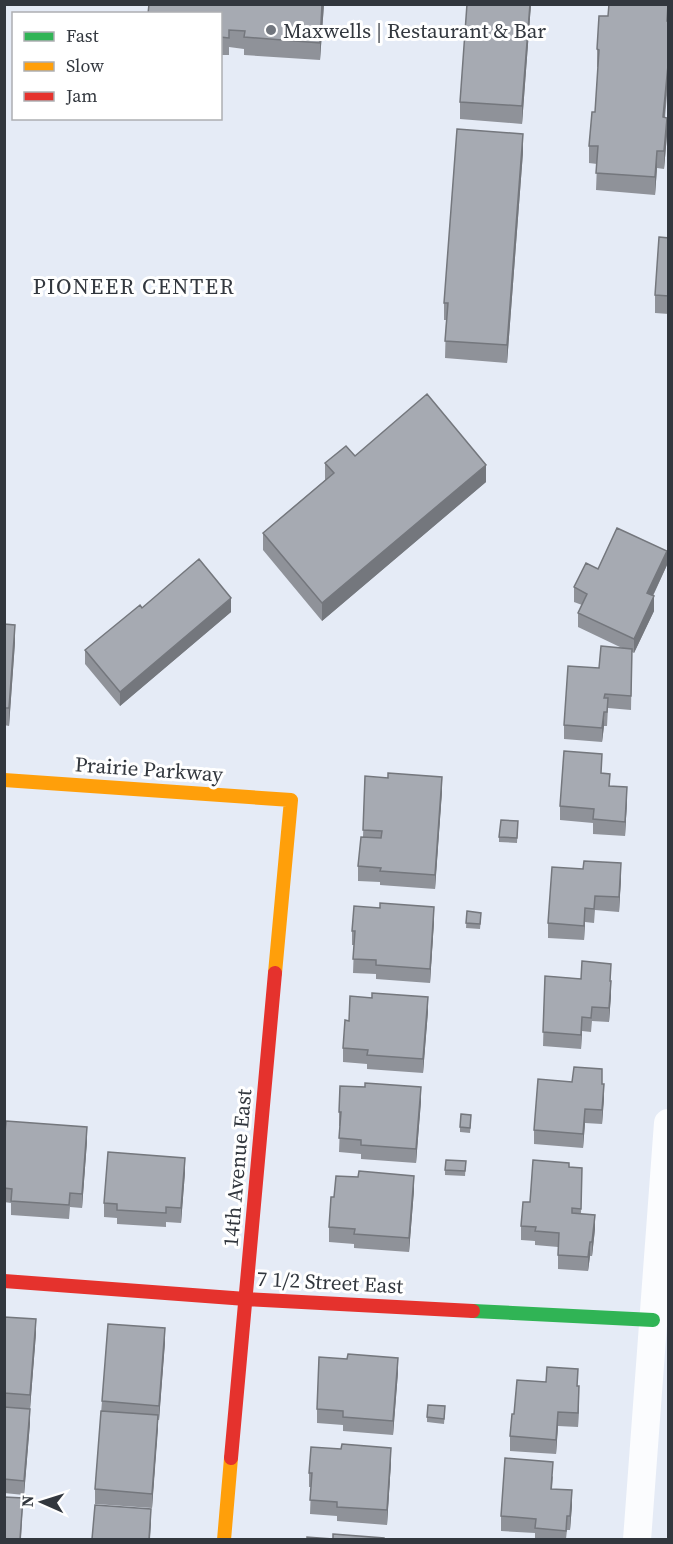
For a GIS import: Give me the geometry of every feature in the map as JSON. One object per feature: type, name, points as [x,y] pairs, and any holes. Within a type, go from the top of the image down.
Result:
[{"type":"street","name":"Prairie Parkway","points":[[4,780],[291,800]]},
{"type":"street","name":"14th Avenue East","points":[[224,1539],[291,800]]},
{"type":"street","points":[[637,1539],[669,1123]]},
{"type":"street","name":"7 1/2 Street East","points":[[4,1281],[246,1299],[653,1320]]},
{"type":"building","name":"Maxwells | Restaurant & Bar","points":[[149,4],[322,4],[320,43],[244,37],[245,31],[229,30],[229,38],[222,37],[222,12],[148,12]]},
{"type":"building","points":[[467,4],[530,4],[522,106],[460,102]]},
{"type":"building","points":[[609,4],[668,4],[669,55],[663,117],[667,118],[664,151],[657,151],[655,177],[596,173],[598,146],[589,146],[592,112],[595,112],[599,16],[608,16]]},
{"type":"building","points":[[457,129],[523,134],[507,345],[445,341],[448,303],[444,303]]},
{"type":"building","points":[[659,237],[669,238],[669,296],[655,295]]},
{"type":"building","points":[[427,394],[486,465],[322,603],[263,533],[334,473],[325,463],[346,446],[355,456]]},
{"type":"building","points":[[617,528],[667,551],[647,593],[654,596],[634,639],[578,613],[587,594],[574,587],[586,563],[598,569]]},
{"type":"building","points":[[199,559],[231,598],[120,692],[85,650],[140,605],[142,608]]},
{"type":"building","points":[[4,624],[15,625],[9,708],[4,708]]},
{"type":"building","points":[[601,646],[632,649],[631,696],[605,694],[604,698],[608,698],[607,712],[604,712],[602,728],[564,725],[568,666],[599,668]]},
{"type":"building","points":[[564,751],[602,754],[601,773],[610,774],[609,786],[627,787],[625,822],[593,819],[594,809],[560,806]]},
{"type":"building","points":[[388,773],[442,777],[435,875],[380,871],[381,868],[358,866],[361,837],[381,838],[382,831],[363,830],[365,776],[388,778]]},
{"type":"building","points":[[501,820],[518,821],[517,838],[499,837]]},
{"type":"building","points":[[584,861],[621,863],[619,897],[595,896],[594,909],[585,908],[584,926],[548,923],[552,867],[583,869]]},
{"type":"building","points":[[380,903],[434,907],[430,969],[376,965],[376,960],[353,959],[354,906],[380,908]]},
{"type":"building","points":[[467,911],[481,913],[480,924],[466,923]]},
{"type":"building","points":[[582,961],[611,964],[609,1008],[592,1007],[591,1018],[582,1017],[581,1035],[543,1032],[545,976],[581,979]]},
{"type":"building","points":[[372,993],[428,997],[423,1059],[367,1055],[368,1050],[343,1048],[345,1020],[349,1021],[350,996],[372,998]]},
{"type":"building","points":[[574,1067],[602,1069],[602,1084],[604,1084],[602,1110],[585,1109],[583,1134],[534,1130],[538,1079],[572,1082]]},
{"type":"building","points":[[365,1083],[421,1087],[416,1149],[361,1145],[361,1140],[339,1138],[340,1086],[365,1087]]},
{"type":"building","points":[[461,1114],[471,1115],[470,1128],[460,1127]]},
{"type":"building","points":[[6,1121],[87,1127],[82,1194],[70,1193],[69,1205],[11,1201],[12,1189],[4,1188]]},
{"type":"building","points":[[108,1152],[185,1158],[181,1208],[166,1207],[166,1213],[117,1210],[117,1204],[104,1203]]},
{"type":"building","points":[[446,1160],[466,1161],[465,1171],[445,1170]]},
{"type":"building","points":[[533,1160],[569,1163],[569,1167],[582,1168],[581,1209],[572,1208],[572,1213],[595,1215],[588,1257],[558,1255],[559,1233],[535,1231],[536,1227],[521,1226],[523,1202],[530,1202]]},
{"type":"building","points":[[359,1171],[414,1176],[409,1238],[354,1234],[355,1229],[329,1227],[331,1197],[334,1197],[336,1176],[358,1177]]},
{"type":"building","points":[[4,1317],[36,1319],[30,1395],[4,1393]]},
{"type":"building","points":[[108,1324],[165,1328],[159,1406],[102,1401]]},
{"type":"building","points":[[348,1354],[398,1358],[393,1421],[343,1417],[343,1411],[317,1409],[319,1357],[347,1359]]},
{"type":"building","points":[[547,1367],[578,1369],[578,1413],[558,1412],[556,1440],[510,1436],[517,1380],[546,1382]]},
{"type":"building","points":[[428,1405],[445,1406],[444,1419],[427,1417]]},
{"type":"building","points":[[4,1407],[30,1409],[24,1481],[4,1479]]},
{"type":"building","points":[[101,1411],[158,1415],[152,1494],[95,1489]]},
{"type":"building","points":[[342,1444],[391,1448],[387,1510],[337,1507],[337,1502],[310,1500],[311,1447],[341,1449]]},
{"type":"building","points":[[505,1458],[553,1462],[551,1489],[572,1490],[566,1531],[535,1528],[536,1519],[501,1516]]},
{"type":"building","points":[[4,1497],[23,1498],[20,1539],[4,1539]]},
{"type":"building","points":[[95,1505],[151,1509],[149,1539],[92,1539]]},
{"type":"building","points":[[333,1534],[384,1538],[384,1539],[333,1539]]},
{"type":"building","points":[[307,1537],[333,1539],[307,1539]]},
{"type":"traffic: fast","points":[[473,1311],[653,1320]]},
{"type":"traffic: slow","points":[[4,780],[291,800],[275,973]]},
{"type":"traffic: slow","points":[[224,1540],[231,1458]]},
{"type":"traffic: jam","points":[[231,1458],[275,973]]},
{"type":"traffic: jam","points":[[4,1281],[246,1299],[473,1311]]},
{"type":"place","name":"Maxwells | Restaurant & Bar","points":[[271,30]]},
{"type":"district","name":"PIONEER CENTER","points":[[134,286]]}]
